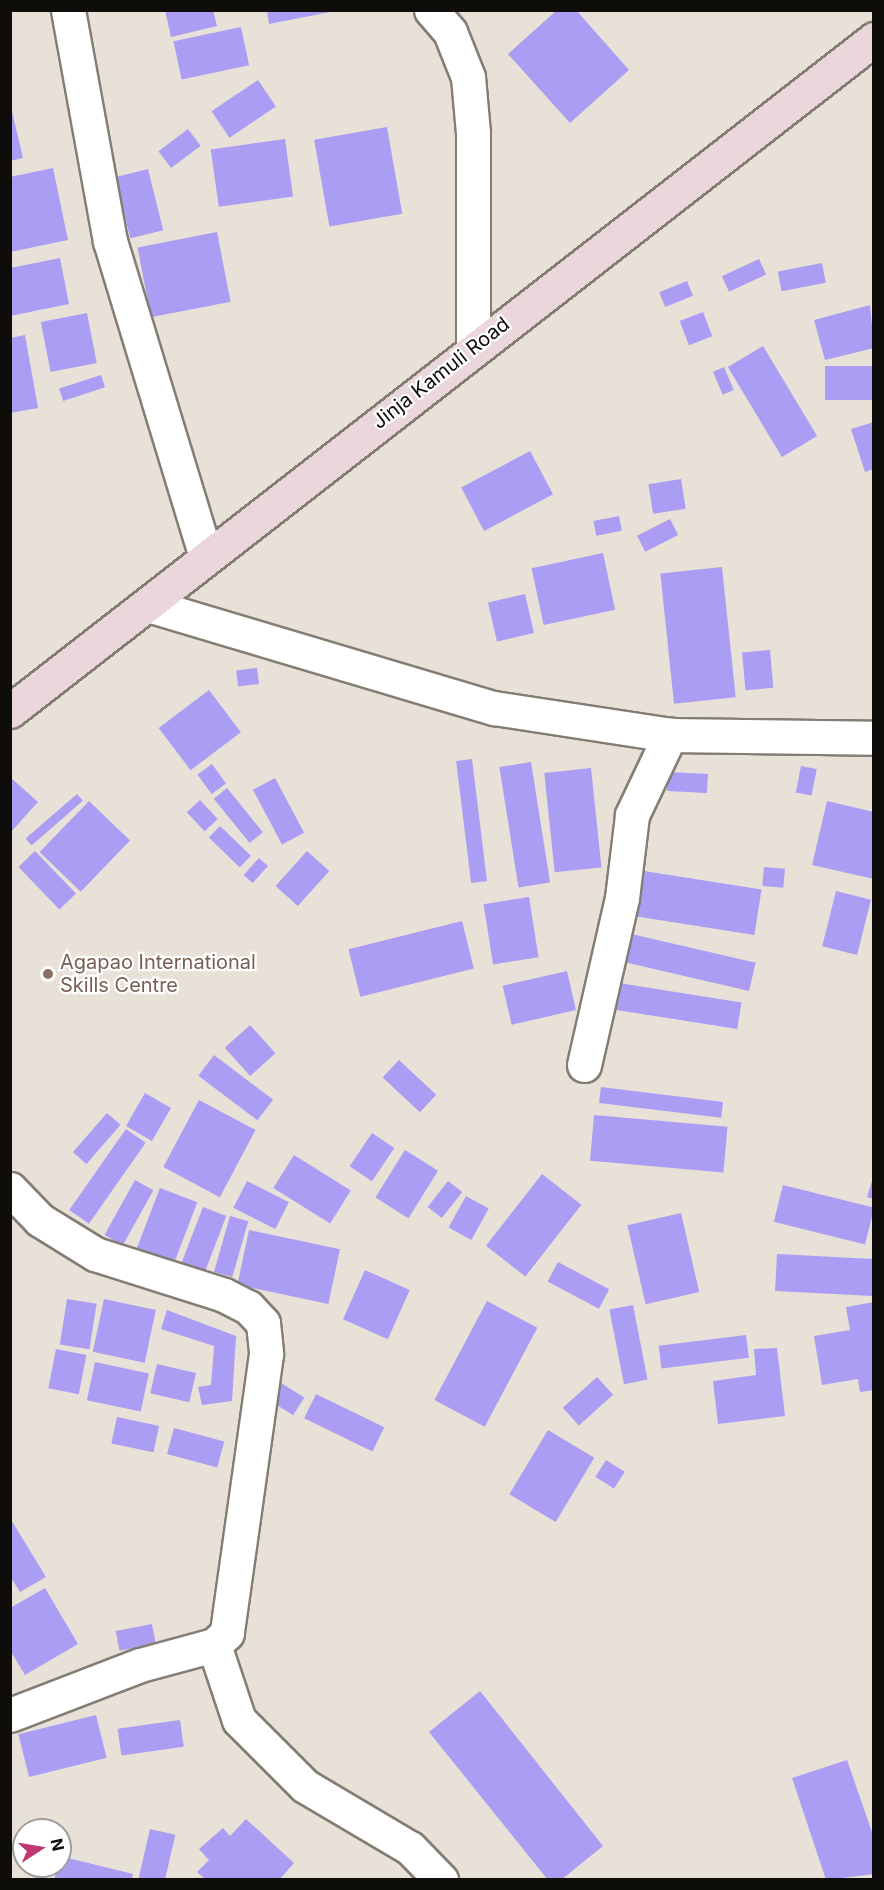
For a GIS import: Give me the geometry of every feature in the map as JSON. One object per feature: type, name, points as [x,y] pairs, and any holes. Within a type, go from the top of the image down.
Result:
[{"type":"main road","name":"Jinja Kamuli Road","points":[[10,711],[151,606],[206,556],[873,39]]},
{"type":"street","points":[[68,10],[110,241],[206,556]]},
{"type":"street","points":[[431,10],[450,32],[468,77],[473,133],[473,348]]},
{"type":"street","points":[[151,606],[494,708],[670,735],[873,738]]},
{"type":"street","points":[[584,1065],[622,898],[632,815],[670,735]]},
{"type":"street","points":[[10,1189],[40,1220],[95,1254],[224,1295],[248,1307],[262,1323],[266,1354],[232,1613],[226,1634],[214,1645],[140,1665],[10,1715]]},
{"type":"street","points":[[214,1645],[239,1719],[305,1786],[410,1848],[441,1880]]},
{"type":"building","points":[[165,10],[213,10],[217,26],[171,37]]},
{"type":"building","points":[[267,10],[330,10],[330,12],[269,24]]},
{"type":"building","points":[[557,10],[576,10],[629,70],[570,123],[508,54]]},
{"type":"building","points":[[241,27],[249,65],[182,79],[174,41]]},
{"type":"building","points":[[258,80],[276,107],[229,138],[212,111]]},
{"type":"building","points":[[10,103],[23,158],[10,161]]},
{"type":"building","points":[[387,127],[402,214],[329,227],[314,140]]},
{"type":"building","points":[[188,129],[201,146],[171,168],[158,151]]},
{"type":"building","points":[[285,139],[293,196],[219,207],[211,149]]},
{"type":"building","points":[[53,168],[68,240],[10,252],[10,177]]},
{"type":"building","points":[[148,169],[163,230],[130,238],[115,177]]},
{"type":"building","points":[[217,232],[231,302],[151,317],[137,247]]},
{"type":"building","points":[[60,258],[69,304],[10,316],[10,268]]},
{"type":"building","points":[[759,259],[766,274],[729,292],[722,276]]},
{"type":"building","points":[[822,263],[826,283],[782,291],[778,272]]},
{"type":"building","points":[[687,281],[693,296],[665,307],[659,292]]},
{"type":"building","points":[[870,305],[874,348],[825,360],[814,320]]},
{"type":"building","points":[[703,312],[712,336],[689,345],[680,321]]},
{"type":"building","points":[[87,313],[97,363],[51,372],[41,322]]},
{"type":"building","points":[[25,335],[38,408],[10,413],[10,338]]},
{"type":"building","points":[[763,346],[817,436],[782,457],[728,367]]},
{"type":"building","points":[[825,366],[874,366],[874,400],[825,400]]},
{"type":"building","points":[[724,367],[734,390],[723,395],[713,372]]},
{"type":"building","points":[[101,375],[105,387],[63,401],[59,389]]},
{"type":"building","points":[[874,422],[874,469],[865,472],[851,429]]},
{"type":"building","points":[[530,451],[553,494],[484,531],[461,488]]},
{"type":"building","points":[[681,479],[686,509],[653,514],[648,484]]},
{"type":"building","points":[[619,516],[622,531],[596,536],[593,521]]},
{"type":"building","points":[[670,519],[678,535],[645,552],[637,536]]},
{"type":"building","points":[[603,553],[615,610],[544,625],[532,568]]},
{"type":"building","points":[[722,567],[736,697],[674,704],[660,573]]},
{"type":"building","points":[[525,594],[534,633],[497,642],[488,603]]},
{"type":"building","points":[[770,650],[773,688],[745,690],[742,652]]},
{"type":"building","points":[[257,668],[259,684],[238,686],[236,671]]},
{"type":"building","points":[[209,690],[241,732],[191,770],[159,728]]},
{"type":"building","points":[[472,759],[487,881],[471,883],[456,761]]},
{"type":"building","points":[[531,762],[550,882],[518,888],[499,767]]},
{"type":"building","points":[[212,764],[226,783],[212,794],[197,775]]},
{"type":"building","points":[[801,766],[817,769],[812,796],[796,793]]},
{"type":"building","points":[[591,768],[601,867],[555,872],[544,773]]},
{"type":"building","points":[[668,772],[708,774],[707,793],[667,791]]},
{"type":"building","points":[[10,777],[38,802],[10,833]]},
{"type":"building","points":[[275,778],[304,833],[282,844],[253,790]]},
{"type":"building","points":[[227,788],[263,832],[250,843],[214,799]]},
{"type":"building","points":[[77,794],[83,801],[32,845],[26,839]]},
{"type":"building","points":[[200,800],[218,819],[205,831],[187,812]]},
{"type":"building","points":[[89,801],[130,841],[81,892],[40,852]]},
{"type":"building","points":[[827,801],[874,812],[874,879],[812,865]]},
{"type":"building","points":[[220,826],[251,856],[240,867],[209,838]]},
{"type":"building","points":[[35,851],[76,893],[59,909],[18,867]]},
{"type":"building","points":[[307,851],[329,871],[298,906],[276,886]]},
{"type":"building","points":[[259,858],[268,866],[253,883],[244,875]]},
{"type":"building","points":[[764,867],[785,869],[783,888],[762,886]]},
{"type":"building","points":[[644,871],[762,890],[754,935],[637,916]]},
{"type":"building","points":[[836,891],[871,900],[857,955],[822,946]]},
{"type":"building","points":[[529,897],[539,957],[493,964],[484,904]]},
{"type":"building","points":[[462,921],[474,969],[360,997],[348,949]]},
{"type":"building","points":[[627,933],[756,963],[749,991],[620,961]]},
{"type":"building","points":[[567,971],[576,1010],[512,1025],[503,986]]},
{"type":"building","points":[[619,983],[741,1002],[737,1029],[615,1010]]},
{"type":"building","points":[[250,1025],[275,1053],[250,1076],[225,1048]]},
{"type":"building","points":[[214,1055],[273,1100],[257,1120],[198,1076]]},
{"type":"building","points":[[399,1060],[436,1095],[420,1112],[383,1078]]},
{"type":"building","points":[[601,1087],[723,1102],[721,1118],[599,1103]]},
{"type":"building","points":[[145,1093],[171,1108],[152,1141],[126,1126]]},
{"type":"building","points":[[199,1100],[256,1130],[220,1197],[163,1167]]},
{"type":"building","points":[[107,1113],[121,1125],[86,1164],[73,1152]]},
{"type":"building","points":[[594,1115],[727,1127],[723,1173],[590,1161]]},
{"type":"building","points":[[126,1129],[146,1143],[89,1224],[69,1210]]},
{"type":"building","points":[[372,1133],[394,1148],[372,1181],[350,1166]]},
{"type":"building","points":[[405,1150],[438,1171],[408,1218],[375,1197]]},
{"type":"building","points":[[294,1155],[351,1191],[330,1224],[273,1188]]},
{"type":"building","points":[[542,1174],[581,1205],[525,1276],[486,1246]]},
{"type":"building","points":[[874,1174],[874,1199],[867,1197]]},
{"type":"building","points":[[135,1180],[153,1190],[123,1245],[104,1235]]},
{"type":"building","points":[[247,1181],[289,1202],[275,1229],[233,1208]]},
{"type":"building","points":[[448,1181],[462,1192],[442,1218],[428,1207]]},
{"type":"building","points":[[783,1185],[874,1208],[865,1245],[774,1222]]},
{"type":"building","points":[[160,1188],[197,1202],[174,1264],[136,1250]]},
{"type":"building","points":[[466,1196],[489,1209],[471,1240],[449,1227]]},
{"type":"building","points":[[203,1207],[226,1216],[205,1271],[182,1262]]},
{"type":"building","points":[[681,1213],[699,1292],[646,1304],[627,1225]]},
{"type":"building","points":[[230,1216],[248,1221],[232,1277],[214,1272]]},
{"type":"building","points":[[249,1230],[340,1249],[328,1304],[237,1285]]},
{"type":"building","points":[[777,1254],[874,1259],[872,1296],[775,1291]]},
{"type":"building","points":[[558,1262],[609,1289],[599,1309],[548,1281]]},
{"type":"building","points":[[365,1270],[410,1290],[388,1339],[343,1319]]},
{"type":"building","points":[[67,1299],[97,1304],[89,1349],[60,1344]]},
{"type":"building","points":[[104,1299],[156,1310],[145,1363],[93,1352]]},
{"type":"building","points":[[487,1301],[537,1328],[485,1427],[434,1400]]},
{"type":"building","points":[[874,1302],[874,1390],[860,1392],[858,1379],[822,1385],[814,1336],[850,1330],[846,1307]]},
{"type":"building","points":[[633,1305],[648,1380],[624,1384],[609,1310]]},
{"type":"building","points":[[167,1310],[236,1336],[232,1401],[202,1405],[198,1387],[211,1385],[214,1346],[161,1329]]},
{"type":"building","points":[[746,1335],[749,1358],[661,1369],[659,1346]]},
{"type":"building","points":[[777,1348],[785,1416],[718,1424],[713,1381],[756,1375],[754,1349]]},
{"type":"building","points":[[56,1349],[86,1355],[79,1394],[48,1388]]},
{"type":"building","points":[[95,1362],[149,1373],[141,1412],[87,1400]]},
{"type":"building","points":[[157,1364],[196,1373],[189,1402],[150,1393]]},
{"type":"building","points":[[597,1377],[613,1395],[579,1426],[563,1408]]},
{"type":"building","points":[[278,1381],[304,1397],[293,1415],[267,1399]]},
{"type":"building","points":[[316,1394],[384,1427],[372,1452],[304,1418]]},
{"type":"building","points":[[117,1417],[159,1426],[153,1452],[111,1443]]},
{"type":"building","points":[[174,1428],[224,1441],[217,1468],[167,1454]]},
{"type":"building","points":[[548,1430],[594,1458],[556,1522],[509,1494]]},
{"type":"building","points":[[606,1460],[625,1472],[614,1489],[595,1477]]},
{"type":"building","points":[[10,1518],[46,1577],[20,1592],[10,1576]]},
{"type":"building","points":[[45,1588],[78,1644],[25,1675],[10,1650],[10,1608]]},
{"type":"building","points":[[152,1624],[156,1644],[119,1651],[116,1631]]},
{"type":"building","points":[[480,1691],[603,1846],[561,1880],[548,1880],[429,1732]]},
{"type":"building","points":[[96,1715],[107,1758],[29,1777],[18,1734]]},
{"type":"building","points":[[180,1720],[184,1747],[121,1756],[118,1729]]},
{"type":"building","points":[[847,1760],[874,1838],[874,1874],[826,1880],[792,1778]]},
{"type":"building","points":[[246,1819],[294,1863],[279,1880],[206,1880],[197,1872],[209,1860],[199,1849],[223,1828],[230,1836]]},
{"type":"building","points":[[150,1829],[175,1835],[165,1880],[138,1880]]},
{"type":"building","points":[[72,1859],[133,1874],[132,1880],[54,1880],[54,1878],[72,1878]]},
{"type":"place","name":"Agapao International Skills Centre","points":[[48,974]]}]
